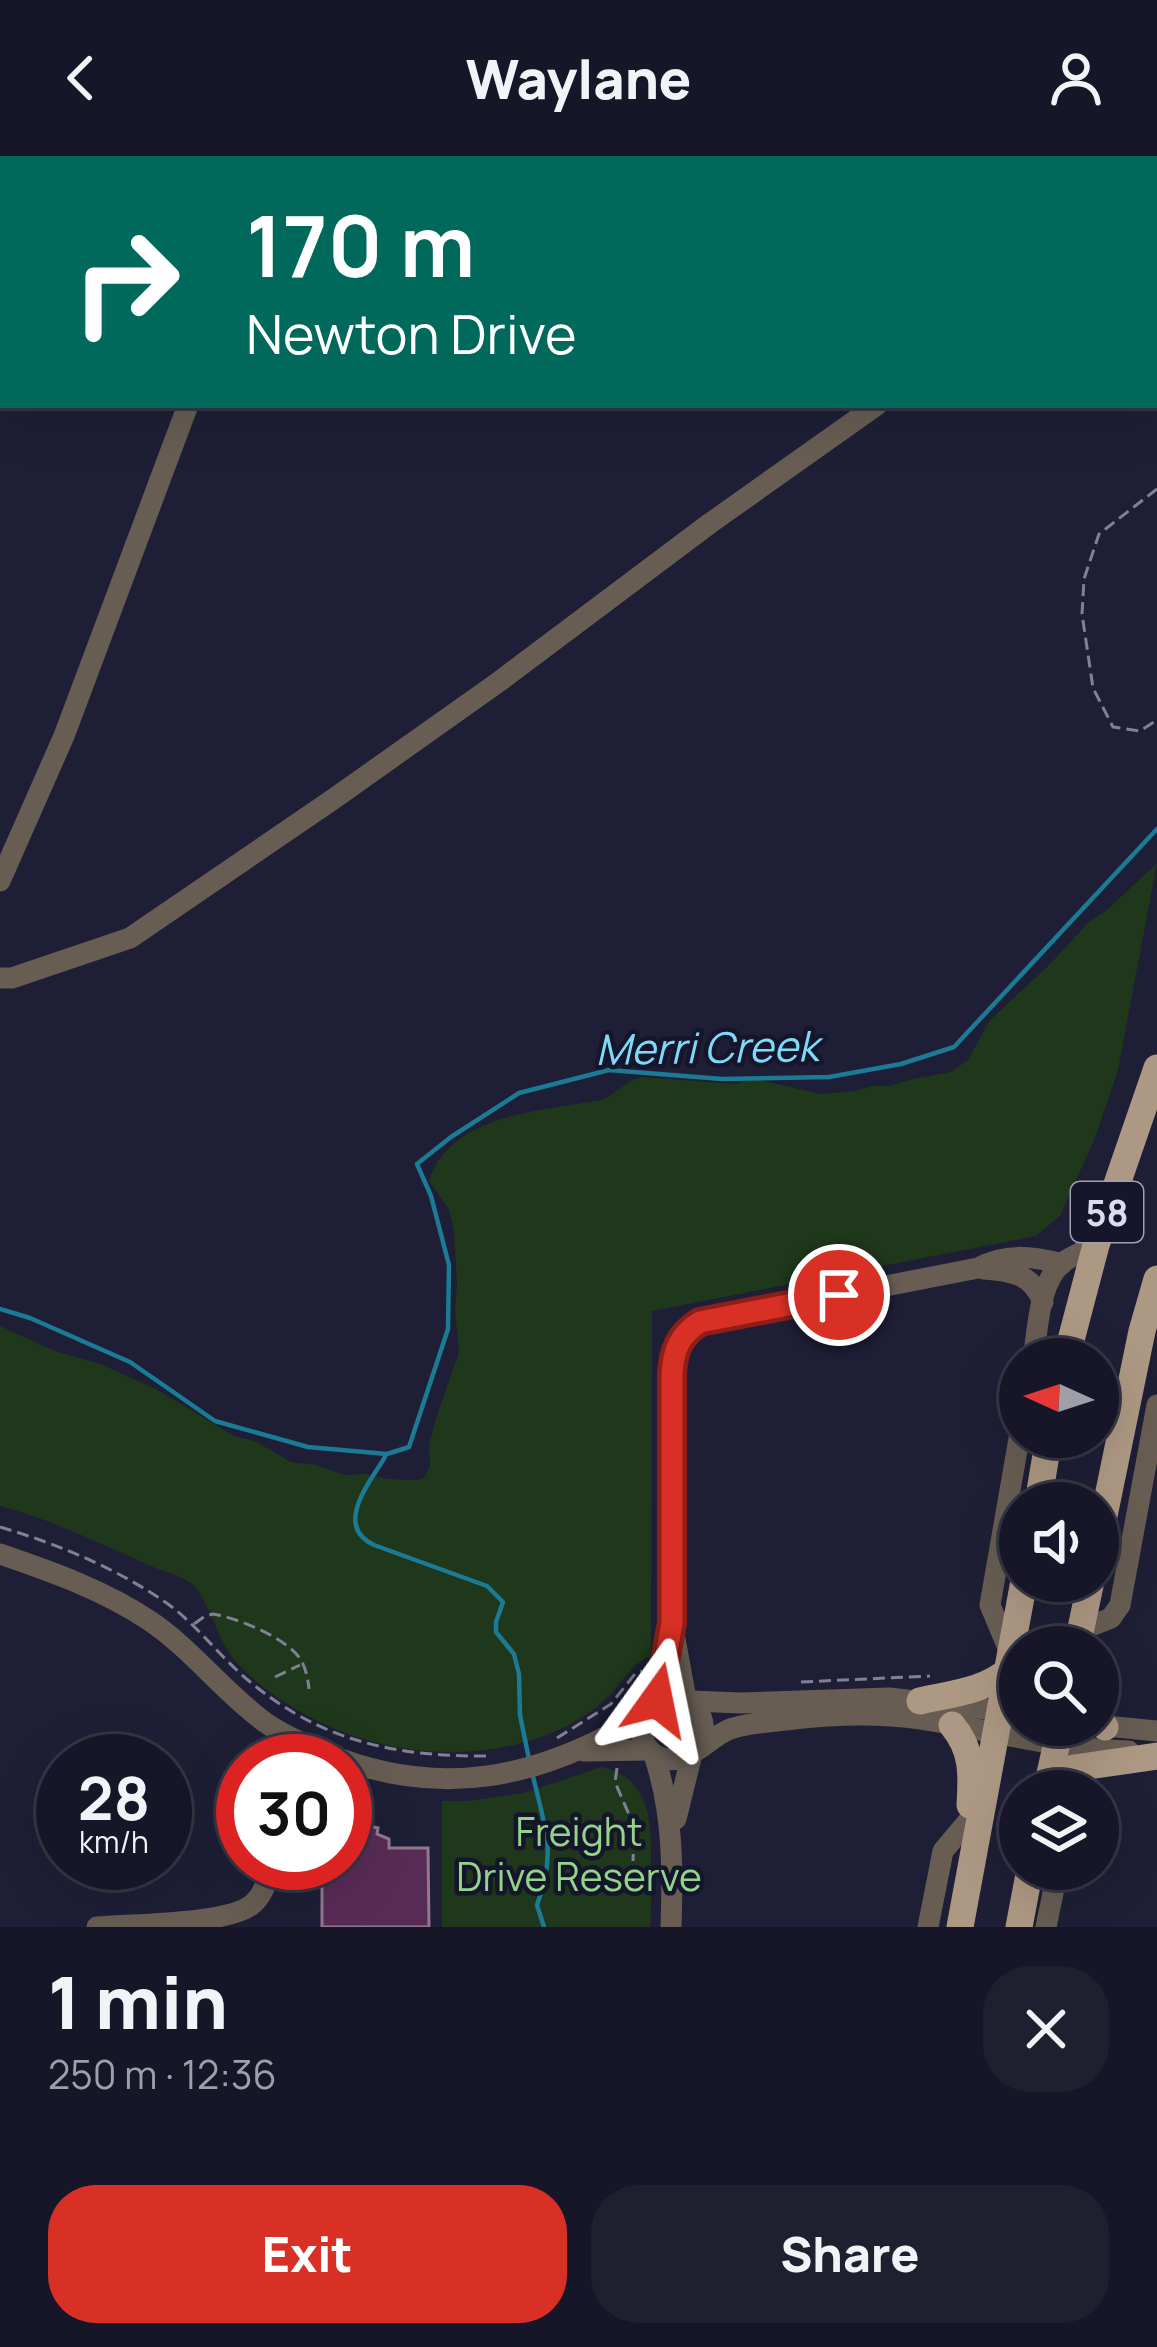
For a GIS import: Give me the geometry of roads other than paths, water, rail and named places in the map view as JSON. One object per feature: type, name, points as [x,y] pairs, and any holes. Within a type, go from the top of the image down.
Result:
[{"type":"main road","name":"58","points":[[1072,1338],[1096,1245],[1157,1068]]},
{"type":"main road","name":"58","points":[[1111,1482],[1157,1279]]},
{"type":"main road","points":[[920,1701],[982,1686],[999,1676]]},
{"type":"main road","points":[[952,1725],[969,1751],[972,1771],[966,1893]]},
{"type":"main road","points":[[960,1927],[1000,1746]]},
{"type":"main road","points":[[1071,1770],[1157,1754]]},
{"type":"street","points":[[0,881],[64,736],[187,408]]},
{"type":"street","points":[[4,976],[130,938],[500,681],[704,517],[872,408]]},
{"type":"street","points":[[1037,1338],[1048,1286],[1062,1264],[1096,1245]]},
{"type":"street","points":[[671,1927],[672,1837],[664,1786],[641,1733],[664,1667],[672,1623],[672,1375],[679,1341],[700,1322],[978,1268],[998,1259],[1022,1257],[1062,1264]]},
{"type":"street","points":[[978,1268],[1027,1278],[1043,1303]]},
{"type":"street","points":[[1099,1626],[1120,1605],[1157,1405]]},
{"type":"street","points":[[999,1630],[990,1604],[1016,1458]]},
{"type":"street","points":[[0,1554],[77,1581],[147,1619],[281,1734]]},
{"type":"street","points":[[672,1623],[688,1700],[704,1718],[703,1739],[695,1751],[672,1837]]},
{"type":"street","points":[[577,1751],[666,1697],[741,1703],[850,1698],[920,1701],[999,1718]]},
{"type":"street","points":[[372,1769],[461,1779],[548,1752],[652,1752],[673,1760],[737,1727],[825,1715],[894,1716],[952,1725],[999,1720]]},
{"type":"street","points":[[1119,1726],[1157,1731]]},
{"type":"street","points":[[1087,1746],[1157,1754]]},
{"type":"street","points":[[928,1927],[943,1851],[969,1820]]},
{"type":"street","points":[[98,1927],[230,1916],[251,1905],[264,1890]]},
{"type":"street","points":[[1046,1927],[1054,1890]]},
{"type":"waterway","name":"Merri Creek","points":[[0,1309],[130,1362],[215,1421],[308,1447],[387,1454],[409,1447],[448,1329],[449,1265],[431,1196],[417,1164],[519,1093],[609,1070],[722,1079],[829,1077],[901,1064],[954,1047],[1157,829]]},
{"type":"waterway","points":[[385,1457],[358,1503],[356,1527],[374,1545],[487,1586],[503,1602],[496,1632],[514,1654],[529,1759]]},
{"type":"waterway","points":[[533,1776],[547,1840],[537,1905],[544,1927]]},
{"type":"park label","name":"Freight Drive Reserve","points":[[579,1854]]}]
